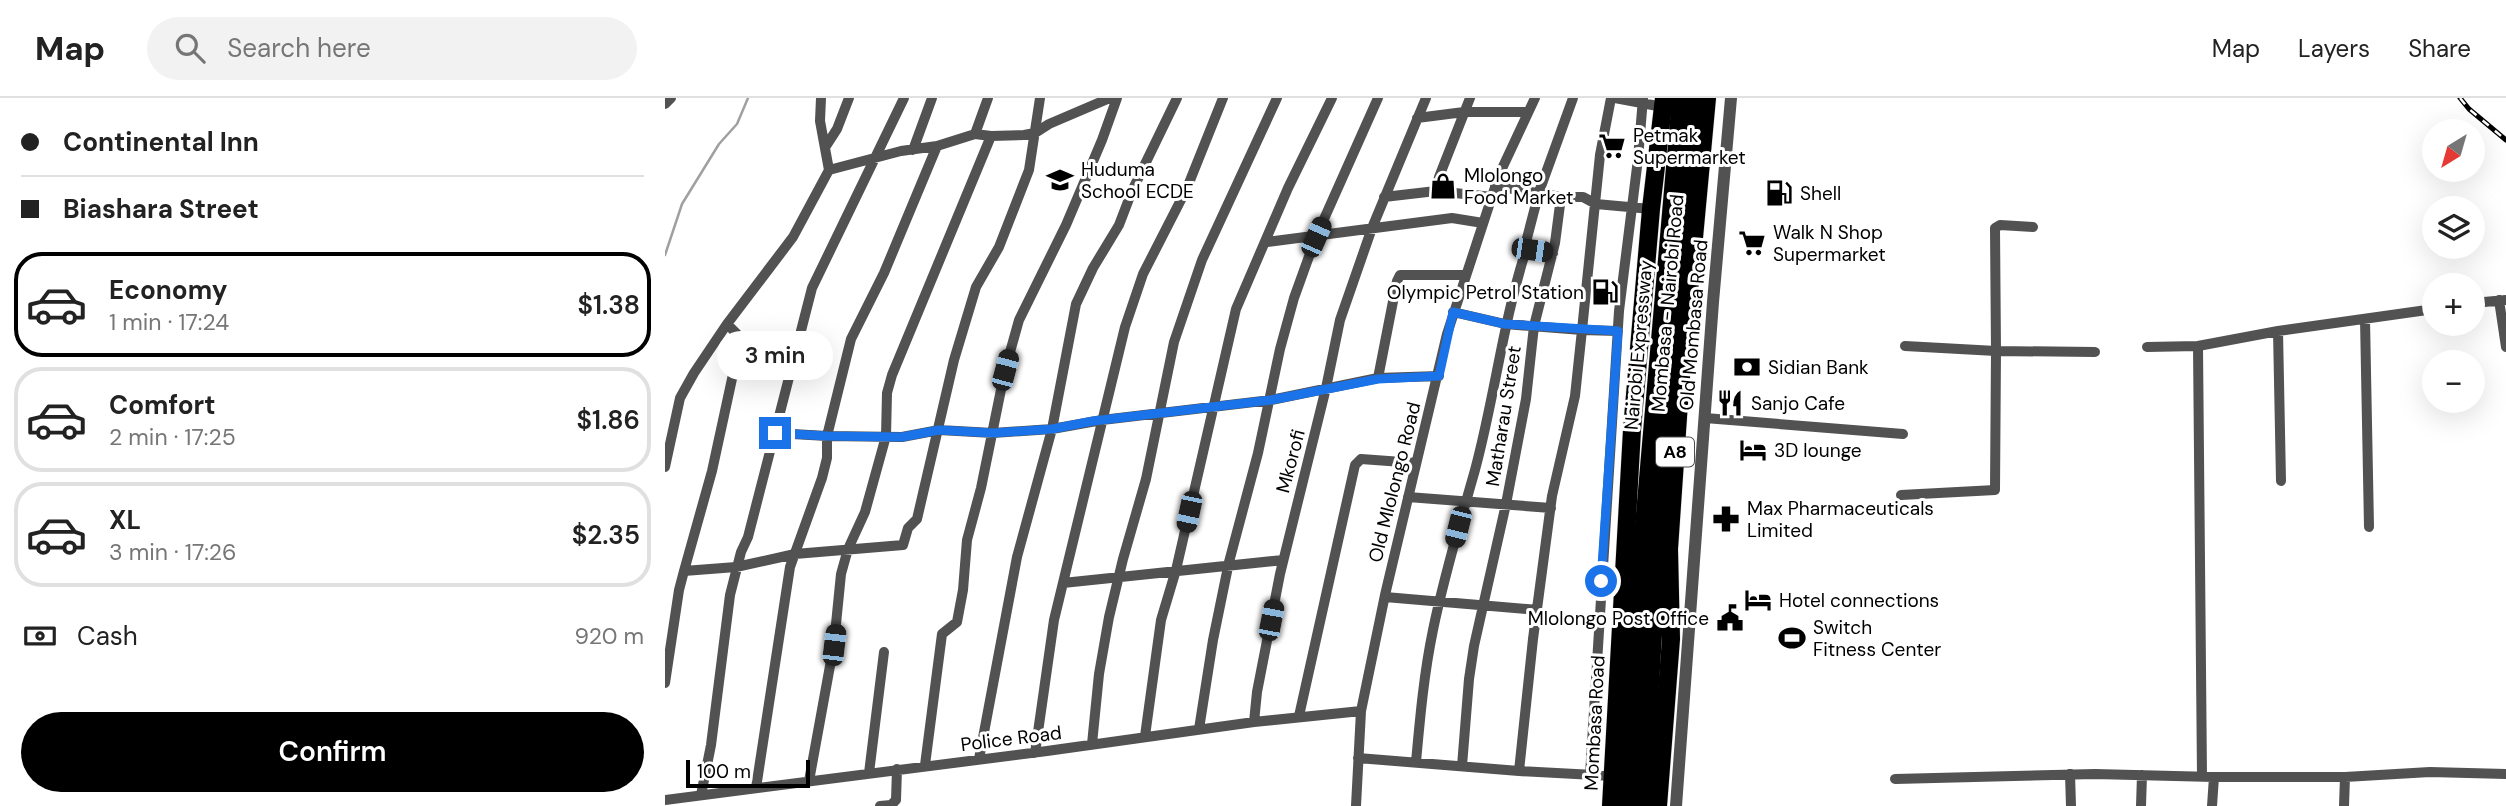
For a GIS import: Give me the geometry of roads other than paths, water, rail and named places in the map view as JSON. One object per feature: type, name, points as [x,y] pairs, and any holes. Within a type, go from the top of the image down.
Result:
[{"type":"highway","name":"Nairobi Expressway","points":[[1627,806],[1638,595],[1681,98]]},
{"type":"highway","name":"Nairobi Expressway","points":[[1643,806],[1657,544],[1675,300],[1695,98]]},
{"type":"highway","name":"Mombasa - Nairobi Road","points":[[1658,806],[1671,639],[1669,549],[1680,388],[1707,98]]},
{"type":"highway","name":"Mombasa Road","points":[[1610,794],[1632,430],[1663,102]]},
{"type":"street","points":[[665,104],[671,98]]},
{"type":"street","points":[[665,467],[680,398],[727,324],[793,237],[829,170],[820,121],[821,98]]},
{"type":"street","points":[[826,146],[837,129],[849,98]]},
{"type":"street","points":[[701,795],[711,745],[736,567],[748,537],[812,288],[904,98]]},
{"type":"street","points":[[913,150],[932,98]]},
{"type":"street","points":[[975,134],[988,98]]},
{"type":"street","points":[[684,571],[736,567],[795,554],[903,545],[907,532],[917,519],[954,360],[976,287],[999,247],[1029,170],[1040,98]]},
{"type":"street","points":[[829,170],[937,146],[975,134],[991,136],[1035,133],[1095,102],[1110,98]]},
{"type":"street","points":[[925,765],[942,634],[957,622],[967,540],[1005,370],[1020,320],[1066,225],[1117,98]]},
{"type":"street","points":[[979,759],[1017,557],[1052,429],[1076,304],[1093,268],[1119,225],[1132,191],[1177,98]]},
{"type":"street","points":[[1035,752],[1054,620],[1125,327],[1143,274],[1187,188],[1223,98]]},
{"type":"street","points":[[1092,744],[1099,674],[1118,577],[1146,479],[1174,342],[1202,260],[1277,98]]},
{"type":"street","points":[[1145,736],[1161,620],[1176,569],[1236,309],[1288,188],[1332,98]]},
{"type":"street","points":[[1199,729],[1213,640],[1229,565],[1294,298],[1316,237],[1378,98]]},
{"type":"street","name":"Mkorofi","points":[[1254,722],[1257,692],[1283,560],[1327,388],[1340,320],[1384,197],[1426,98]]},
{"type":"street","points":[[1436,191],[1470,98]]},
{"type":"street","name":"Old Mlolongo Road","points":[[1356,806],[1361,712],[1408,497],[1453,312],[1495,186],[1535,98]]},
{"type":"street","name":"Matharau Street","points":[[1416,762],[1429,654],[1464,503],[1475,471],[1500,362],[1505,324],[1539,192],[1573,98]]},
{"type":"street","points":[[1519,771],[1555,474],[1575,396],[1600,155],[1613,98],[1663,102]]},
{"type":"street","name":"Old Mombasa Road","points":[[1677,806],[1731,98]]},
{"type":"street","points":[[1590,775],[1619,311],[1639,159],[1643,101]]},
{"type":"street","points":[[1417,118],[1464,112],[1528,113]]},
{"type":"street","points":[[809,781],[834,645],[841,574],[848,549],[865,512],[886,436],[887,393],[892,375],[991,136]]},
{"type":"street","points":[[756,788],[790,567],[822,478],[827,457],[827,436],[851,339],[884,273],[937,146]]},
{"type":"street","points":[[1495,186],[1561,197],[1583,197],[1597,204],[1651,209]]},
{"type":"street","points":[[1384,197],[1436,191],[1492,197]]},
{"type":"street","name":"Matharau Street","points":[[1462,766],[1469,678],[1506,504],[1526,399],[1534,326],[1553,253],[1561,197]]},
{"type":"street","points":[[1267,242],[1452,218],[1483,223]]},
{"type":"street","points":[[1901,495],[1995,490],[1995,228],[2000,225],[2033,227]]},
{"type":"street","points":[[1527,247],[1553,253]]},
{"type":"street","points":[[1378,379],[1400,275],[1466,275]]},
{"type":"street","points":[[2502,300],[2506,347]]},
{"type":"street","points":[[1619,311],[1644,314]]},
{"type":"street","points":[[2147,347],[2198,346],[2278,331],[2422,311]]},
{"type":"street","points":[[1453,312],[1505,324],[1618,331]]},
{"type":"street","points":[[2365,318],[2369,527]]},
{"type":"street","points":[[665,683],[679,590],[712,471],[740,342],[739,336],[727,324]]},
{"type":"street","points":[[2278,331],[2281,481]]},
{"type":"street","points":[[1905,346],[1996,351],[2095,352]]},
{"type":"street","points":[[2198,346],[2208,777],[2212,806]]},
{"type":"street","points":[[775,433],[914,436],[939,430],[993,433],[1052,429],[1102,420],[1271,400],[1378,379],[1439,376]]},
{"type":"street","points":[[1705,418],[1903,434]]},
{"type":"street","points":[[1299,716],[1355,465],[1361,459],[1416,463]]},
{"type":"street","points":[[1408,497],[1551,508]]},
{"type":"street","points":[[1063,583],[1176,569],[1283,560]]},
{"type":"street","points":[[1385,597],[1538,610]]},
{"type":"street","points":[[869,773],[884,652]]},
{"type":"street","name":"Police Road","points":[[665,800],[1299,716],[1361,712]]},
{"type":"street","points":[[1358,758],[1590,775],[1610,794]]},
{"type":"street","points":[[880,806],[891,805],[896,800],[897,769]]},
{"type":"street","points":[[1895,779],[2070,774],[2345,777],[2430,772],[2506,774]]},
{"type":"street","points":[[2070,774],[2071,806]]},
{"type":"street","points":[[2141,806],[2142,775]]},
{"type":"street","points":[[2344,806],[2345,777]]},
{"type":"waterway","points":[[665,255],[682,204],[719,144],[737,124],[748,98]]},
{"type":"railway","points":[[2460,98],[2506,140]]},
{"type":"place","name":"Petmak Supermarket","points":[[1612,146]]},
{"type":"place","name":"Huduma School ECDE","points":[[1060,180]]},
{"type":"place","name":"Mlolongo Food Market","points":[[1443,186]]},
{"type":"place","name":"Shell","points":[[1779,193]]},
{"type":"place","name":"Walk N Shop Supermarket","points":[[1752,243]]},
{"type":"place","name":"Olympic Petrol Station","points":[[1605,292]]},
{"type":"place","name":"Sidian Bank","points":[[1747,367]]},
{"type":"place","name":"Sanjo Cafe","points":[[1730,403]]},
{"type":"place","name":"3D lounge","points":[[1753,450]]},
{"type":"place","name":"Max Pharmaceuticals Limited","points":[[1726,519]]},
{"type":"place","name":"Hotel connections","points":[[1758,600]]},
{"type":"place","name":"Mlolongo Post Office","points":[[1730,618]]},
{"type":"place","name":"Switch Fitness Center","points":[[1792,638]]}]
